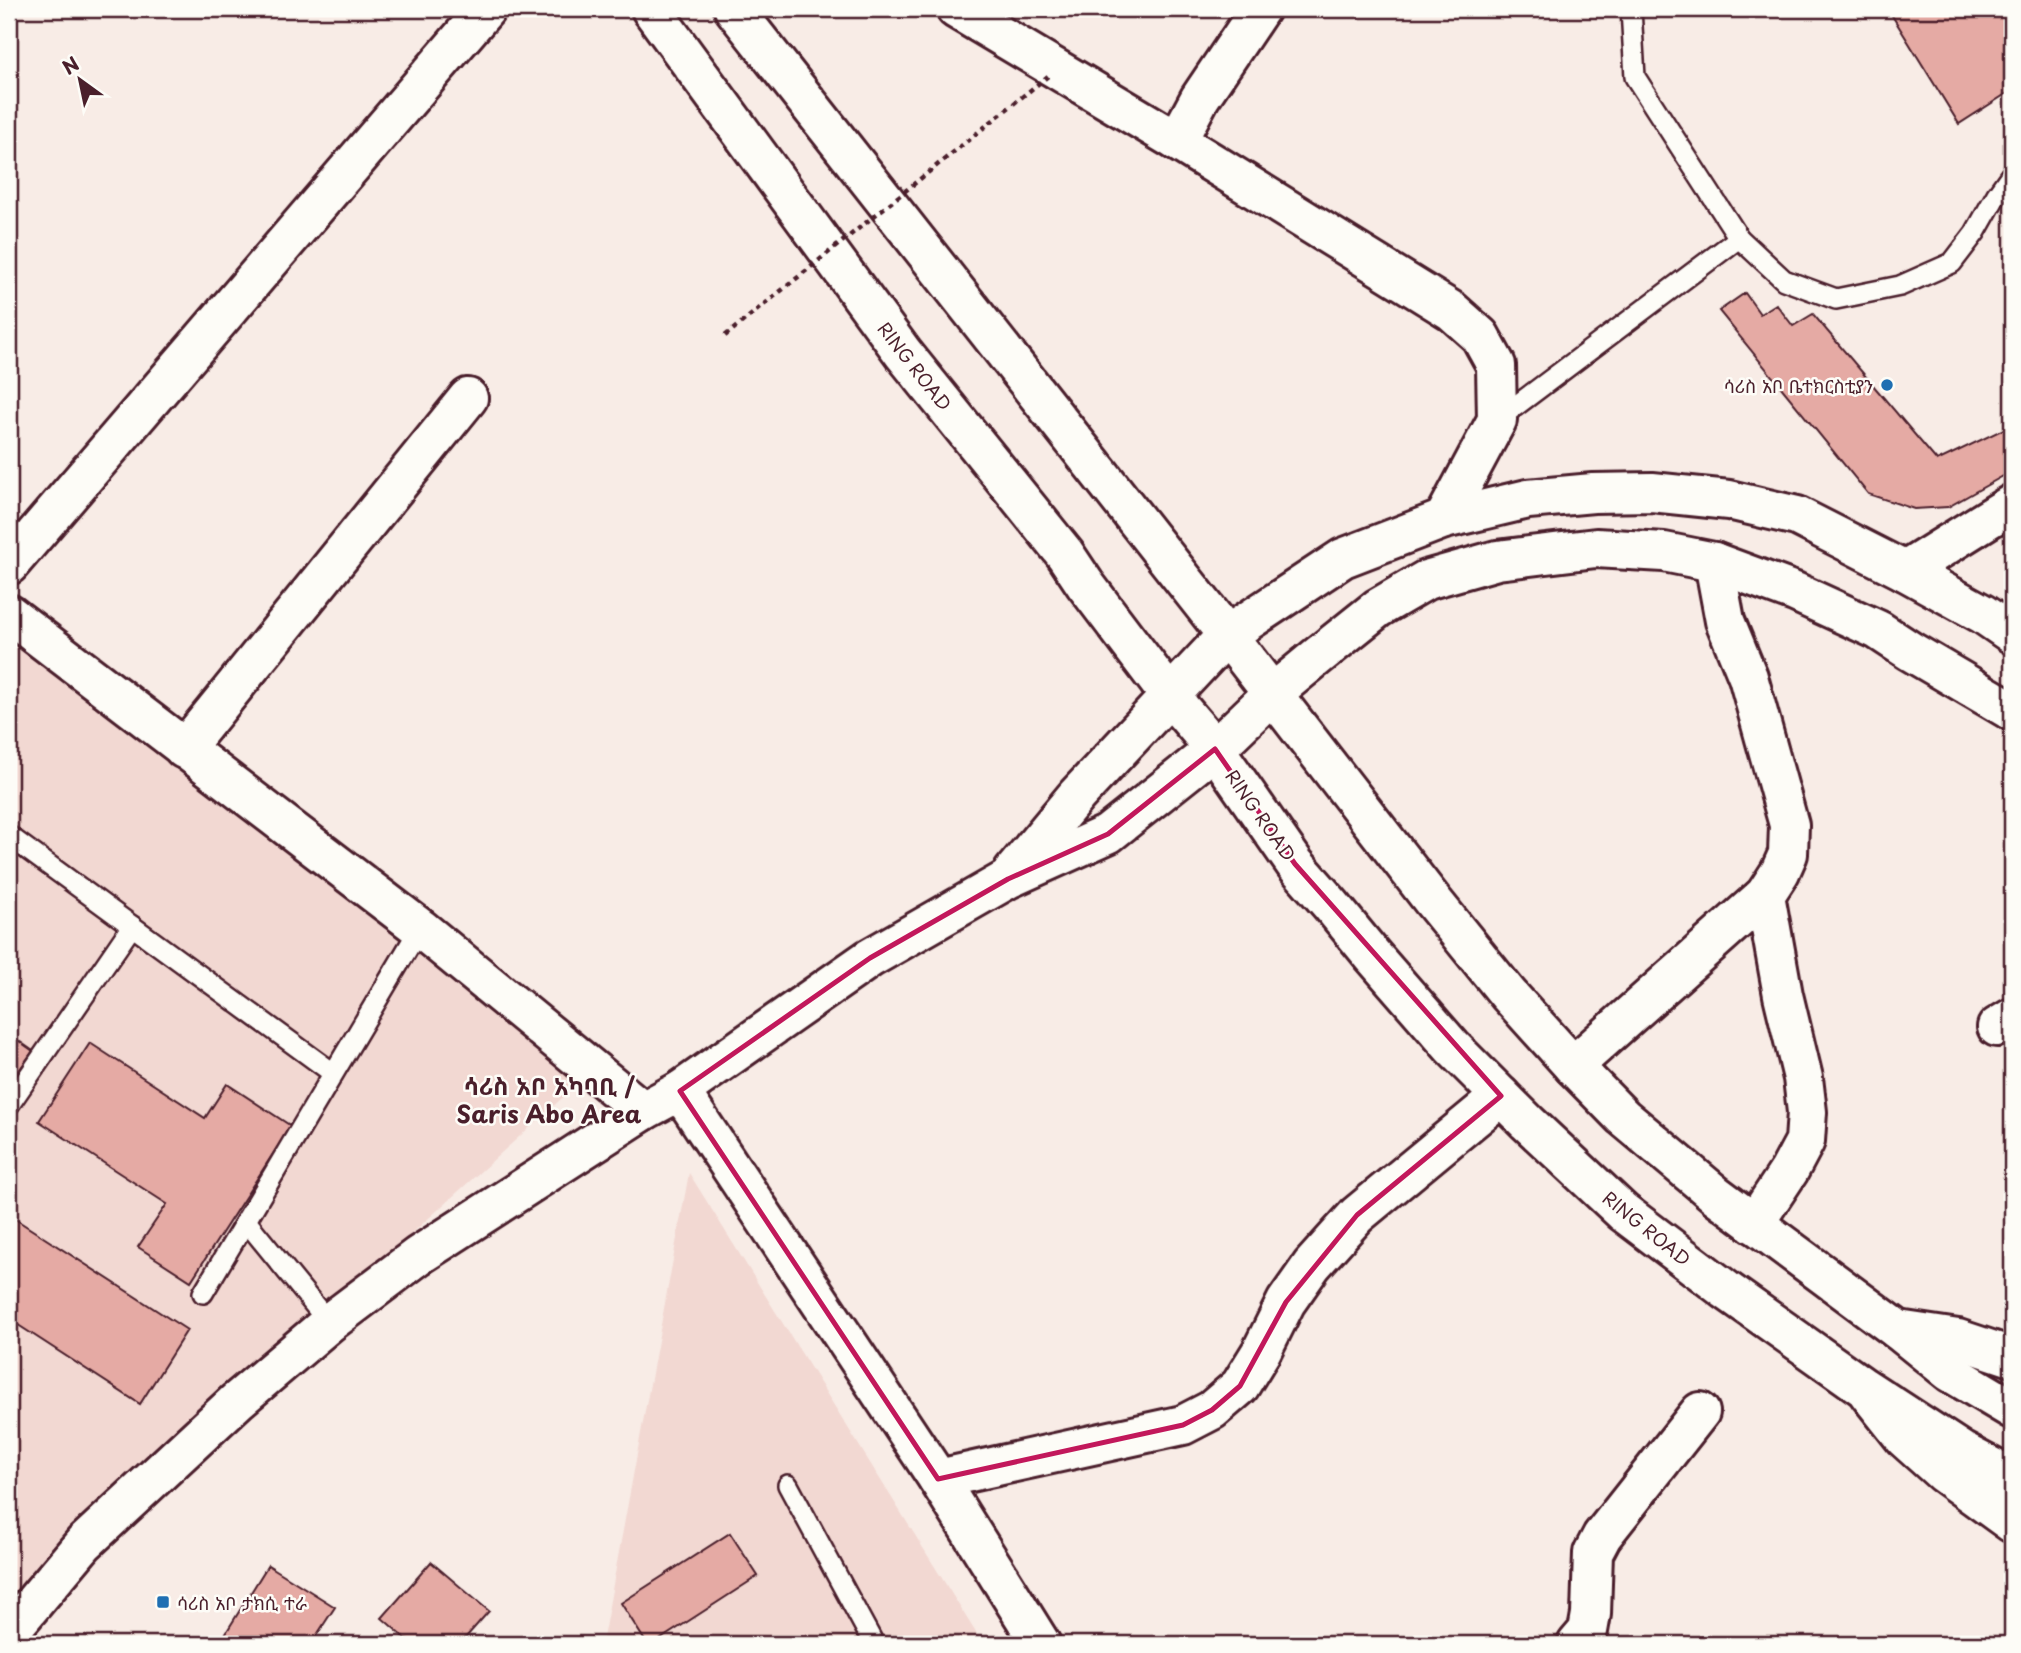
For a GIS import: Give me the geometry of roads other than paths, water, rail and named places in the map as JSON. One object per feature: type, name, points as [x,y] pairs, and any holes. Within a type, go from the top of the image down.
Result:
[{"type":"main road","points":[[9,565],[486,9]]},
{"type":"main road","name":"RING ROAD","points":[[651,9],[903,353],[1065,554],[1169,695],[1215,749],[1295,864],[1434,1026],[1527,1122],[1623,1212],[1726,1290],[1863,1387],[1961,1451],[2012,1478]]},
{"type":"main road","points":[[734,9],[1273,693],[1440,910],[1508,994],[1573,1066],[1623,1117],[1754,1224],[1898,1330],[1950,1372],[2012,1409]]},
{"type":"main road","points":[[956,9],[1177,141],[1452,311],[1480,336],[1496,365],[1497,420],[1444,519]]},
{"type":"main road","points":[[1177,141],[1200,98],[1260,9]]},
{"type":"main road","points":[[184,749],[468,398]]},
{"type":"main road","points":[[1008,879],[1077,795],[1227,635],[1343,558],[1444,519],[1528,499],[1593,493],[1652,492],[1729,500],[1797,516],[1905,571],[1983,614],[2012,634]]},
{"type":"main road","points":[[1905,571],[2012,504]]},
{"type":"main road","points":[[9,1632],[84,1543],[237,1401],[329,1324],[418,1256],[643,1111],[680,1091],[870,958],[1008,879],[1108,834],[1215,749],[1273,693],[1378,608],[1426,580],[1497,560],[1596,548],[1664,552],[1714,562],[1795,592],[1878,630],[2012,711]]},
{"type":"main road","points":[[1573,1066],[1765,895],[1788,854],[1789,825],[1748,677],[1725,621],[1714,562]]},
{"type":"main road","points":[[9,614],[420,928],[643,1111]]},
{"type":"main road","points":[[1754,1224],[1805,1141],[1807,1112],[1765,895]]},
{"type":"main road","points":[[680,1091],[938,1479],[1041,1644]]},
{"type":"main road","points":[[938,1479],[1183,1426],[1212,1410],[1240,1386],[1286,1302],[1312,1265],[1357,1214],[1501,1096]]},
{"type":"main road","points":[[1898,1330],[1958,1339],[2012,1357]]},
{"type":"main road","points":[[1863,1387],[1904,1438],[1933,1465],[2012,1523]]},
{"type":"main road","points":[[1577,1644],[1588,1631],[1593,1553],[1602,1536],[1700,1412]]},
{"type":"lane","points":[[1631,9],[1635,77],[1739,238],[1784,280],[1836,299],[1900,286],[1952,263],[1975,233],[2012,173]]},
{"type":"lane","points":[[1497,420],[1739,238]]},
{"type":"lane","points":[[9,836],[333,1073]]},
{"type":"lane","points":[[9,1105],[132,926]]},
{"type":"lane","points":[[203,1293],[420,928]]},
{"type":"lane","points":[[246,1221],[329,1324]]},
{"type":"lane","points":[[788,1485],[874,1644]]},
{"type":"place","name":"ሳሪስ አቦ ቤተክርስቲያን","points":[[1887,385]]},
{"type":"place","name":"ሳሪስ አቦ ታክሲ ተራ","points":[[163,1602]]},
{"type":"district","name":"ሳሪስ አቦ አካባቢ / Saris Abo Area","points":[[549,1099]]}]
